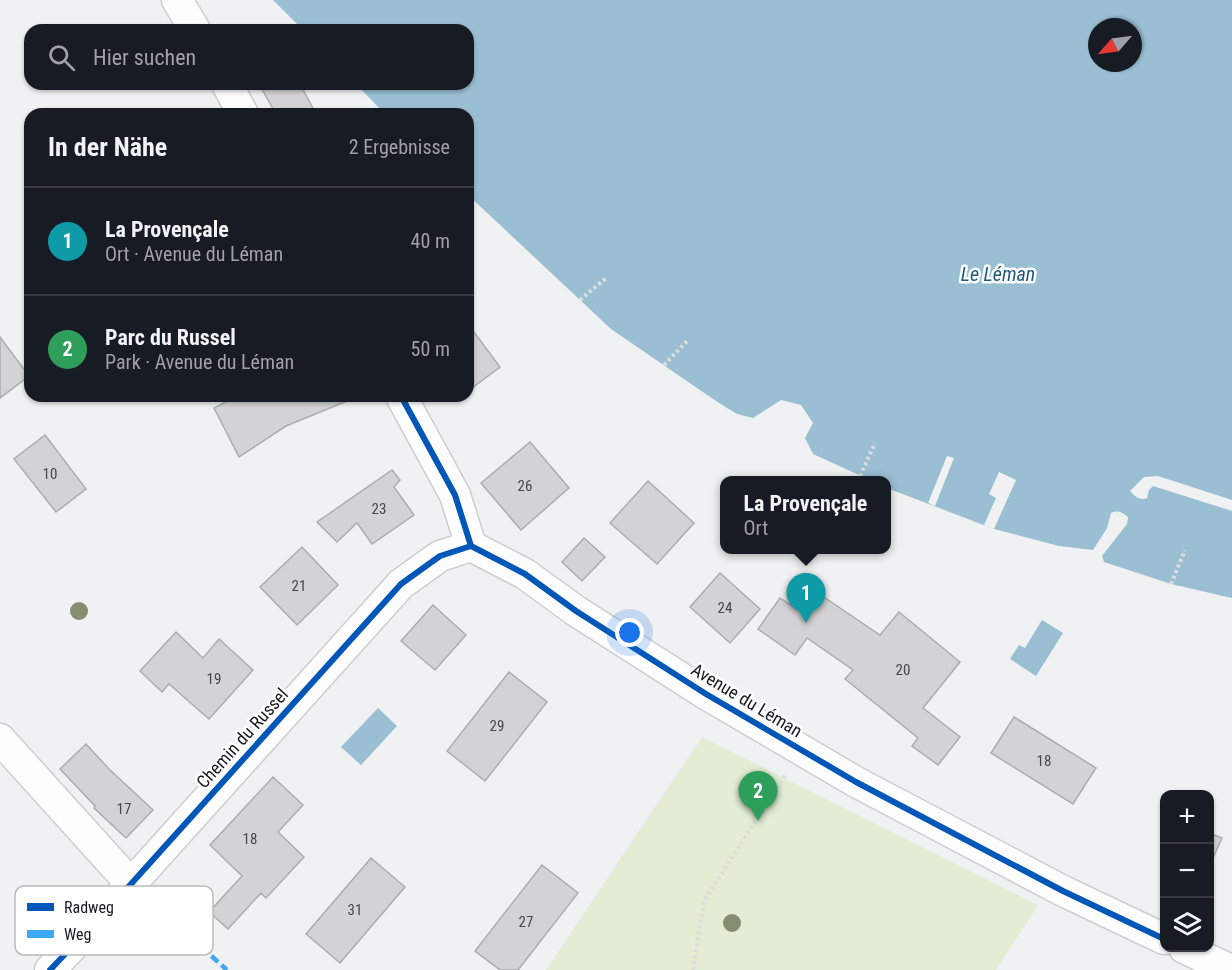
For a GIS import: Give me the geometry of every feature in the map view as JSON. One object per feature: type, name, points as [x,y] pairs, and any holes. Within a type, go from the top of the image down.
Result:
[{"type":"street","points":[[177,0],[191,24]]},
{"type":"street","points":[[229,90],[240,108]]},
{"type":"street","points":[[403,402],[455,495],[471,546]]},
{"type":"street","name":"Chemin du Russel","points":[[131,884],[401,584],[440,556],[471,546]]},
{"type":"street","name":"Avenue du Léman","points":[[471,546],[525,574],[576,611],[706,694],[856,782],[1063,891],[1160,937]]},
{"type":"street","points":[[0,739],[131,884]]},
{"type":"street","points":[[1193,952],[1232,970]]},
{"type":"street","name":"Chemin du Russel","points":[[50,970],[64,955]]},
{"type":"path","points":[[580,300],[606,278]]},
{"type":"path","points":[[664,365],[689,339]]},
{"type":"path","points":[[860,476],[875,443]]},
{"type":"path","points":[[1171,584],[1185,550]]},
{"type":"path","points":[[693,970],[704,901],[790,768]]},
{"type":"green space","points":[[702,737],[1038,905],[996,970],[546,970]]},
{"type":"water","name":"Le Léman","points":[[273,0],[1232,0],[1232,500],[1158,476],[1144,477],[1130,491],[1144,499],[1147,498],[1153,486],[1232,511],[1232,598],[1171,584],[1104,562],[1102,556],[1127,524],[1128,517],[1120,512],[1111,513],[1107,528],[1093,550],[1059,546],[994,529],[891,490],[891,476],[861,476],[813,454],[805,438],[813,423],[801,405],[781,400],[753,418],[737,414],[716,401],[611,329],[474,201],[474,108],[379,108],[362,90],[474,90],[474,24],[297,24]]},
{"type":"water","points":[[1042,620],[1063,633],[1036,676],[1010,659],[1019,645],[1025,648]]},
{"type":"water","points":[[378,708],[397,726],[361,765],[341,747]]},
{"type":"pier","points":[[947,456],[954,458],[935,506],[928,503]]},
{"type":"pier","points":[[999,472],[1016,480],[994,529],[984,525],[996,498],[989,494]]},
{"type":"building","points":[[262,90],[303,90],[313,108],[273,108]]},
{"type":"building","points":[[474,332],[500,367],[474,386]]},
{"type":"building","points":[[0,337],[24,369],[24,380],[0,398]]},
{"type":"building","points":[[226,402],[345,402],[286,426],[239,457],[214,408]]},
{"type":"building","points":[[45,435],[86,489],[56,512],[14,459]]},
{"type":"building","points":[[530,442],[569,488],[521,530],[481,483]]},
{"type":"building","points":[[392,470],[400,480],[394,487],[414,515],[372,544],[357,523],[337,542],[317,522]]},
{"type":"building","points":[[648,481],[694,523],[657,564],[610,523]]},
{"type":"building","points":[[584,538],[605,557],[582,581],[562,562]]},
{"type":"building","points":[[302,547],[338,585],[297,625],[260,587]]},
{"type":"building","points":[[720,573],[760,609],[730,643],[690,607]]},
{"type":"building","points":[[812,589],[880,635],[899,612],[960,662],[923,708],[960,737],[938,765],[912,746],[918,738],[845,679],[853,670],[807,638],[795,655],[758,629],[780,598],[798,610]]},
{"type":"building","points":[[433,605],[466,635],[435,670],[401,641]]},
{"type":"building","points":[[176,632],[203,658],[219,639],[253,670],[209,719],[169,684],[162,692],[140,671]]},
{"type":"building","points":[[509,672],[547,702],[485,781],[447,751]]},
{"type":"building","points":[[1014,717],[1096,768],[1073,804],[991,753]]},
{"type":"building","points":[[86,744],[153,810],[126,838],[94,808],[95,806],[60,769]]},
{"type":"building","points":[[273,777],[303,805],[278,832],[304,857],[266,898],[261,893],[228,929],[213,916],[213,908],[242,876],[210,845]]},
{"type":"building","points":[[1214,835],[1222,838],[1214,856]]},
{"type":"building","points":[[371,858],[405,887],[340,963],[306,934]]},
{"type":"building","points":[[542,865],[578,893],[518,970],[500,970],[475,951]]},
{"type":"marked path","points":[[210,955],[227,970]]},
{"type":"cycle path","points":[[404,402],[455,495],[471,546],[525,574],[576,611],[706,694],[856,782],[1063,891],[1160,937]]},
{"type":"cycle path","points":[[129,886],[401,584],[440,556],[471,546]]},
{"type":"cycle path","points":[[50,970],[64,955]]},
{"type":"place","name":"La Provençale","points":[[806,623]]},
{"type":"place","name":"Parc du Russel","points":[[758,821]]}]
